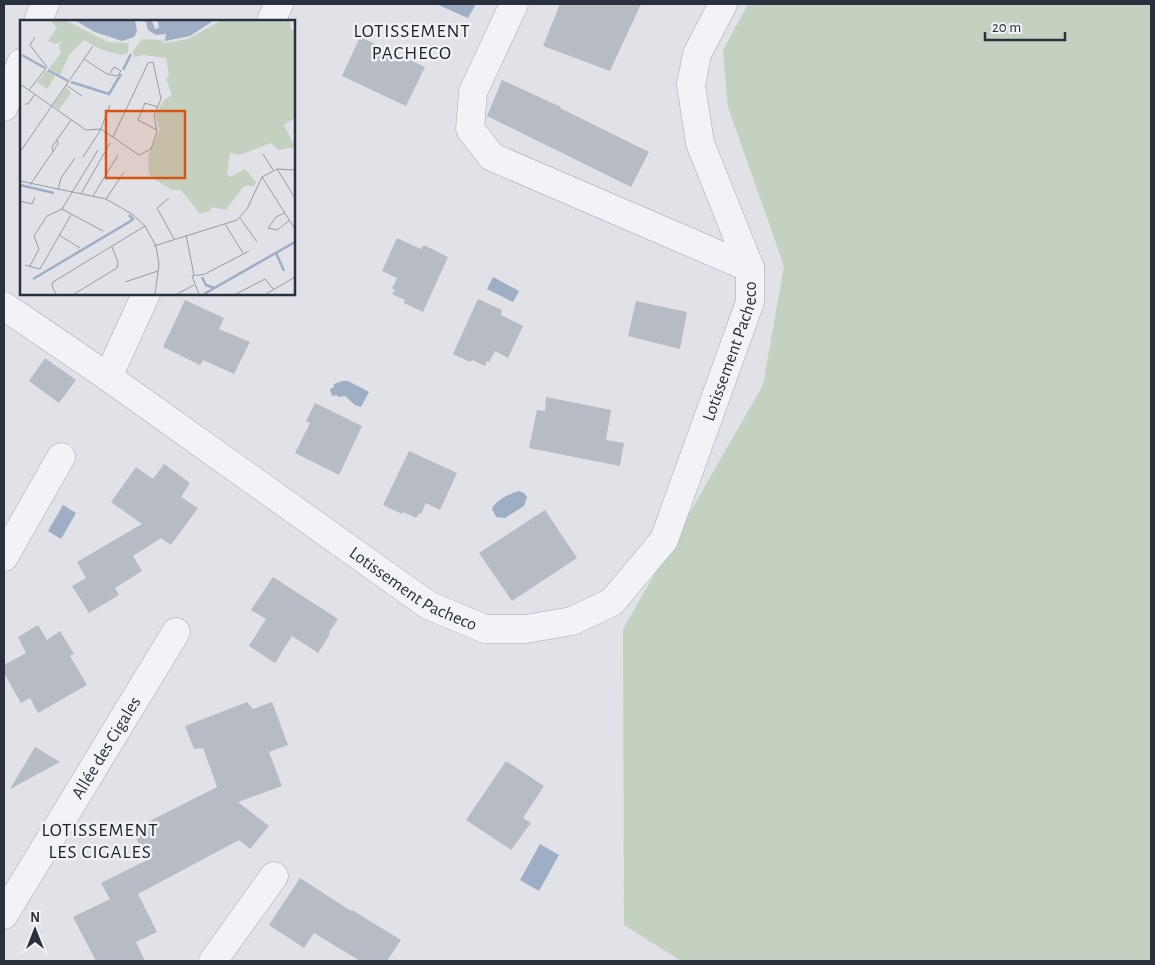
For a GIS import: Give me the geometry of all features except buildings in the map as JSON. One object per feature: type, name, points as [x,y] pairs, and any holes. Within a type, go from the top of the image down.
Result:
[{"type":"street","points":[[38,20],[45,4]]},
{"type":"street","points":[[272,20],[280,4]]},
{"type":"street","name":"Lotissement Pacheco","points":[[514,4],[473,92],[470,128],[492,157],[750,268]]},
{"type":"street","name":"Lotissement Pacheco","points":[[4,306],[108,377],[428,605],[485,628],[526,629],[572,621],[612,602],[664,540],[750,302],[750,268],[700,143],[691,85],[697,54],[723,4]]},
{"type":"street","points":[[4,107],[20,66]]},
{"type":"street","points":[[108,377],[146,295]]},
{"type":"street","points":[[4,557],[61,457]]},
{"type":"street","name":"Allée des Cigales","points":[[4,914],[176,632]]},
{"type":"street","points":[[212,961],[274,876]]},
{"type":"green space","points":[[748,4],[1151,4],[1151,961],[681,961],[624,925],[623,629],[763,385],[784,266],[728,107],[723,50]]},
{"type":"water","points":[[436,4],[476,4],[468,18]]},
{"type":"water","points":[[493,277],[519,291],[513,302],[487,289]]},
{"type":"water","points":[[348,381],[369,392],[361,407],[355,405],[345,396],[332,396],[330,389],[334,387],[334,384]]},
{"type":"water","points":[[519,491],[527,497],[524,506],[505,518],[496,517],[492,509],[497,503]]},
{"type":"water","points":[[63,505],[76,513],[61,539],[48,531]]},
{"type":"water","points":[[540,844],[559,855],[539,891],[520,880]]},
{"type":"district","name":"LOTISSEMENT PACHECO","points":[[412,41]]},
{"type":"district","name":"LOTISSEMENT LES CIGALES","points":[[100,840]]}]
